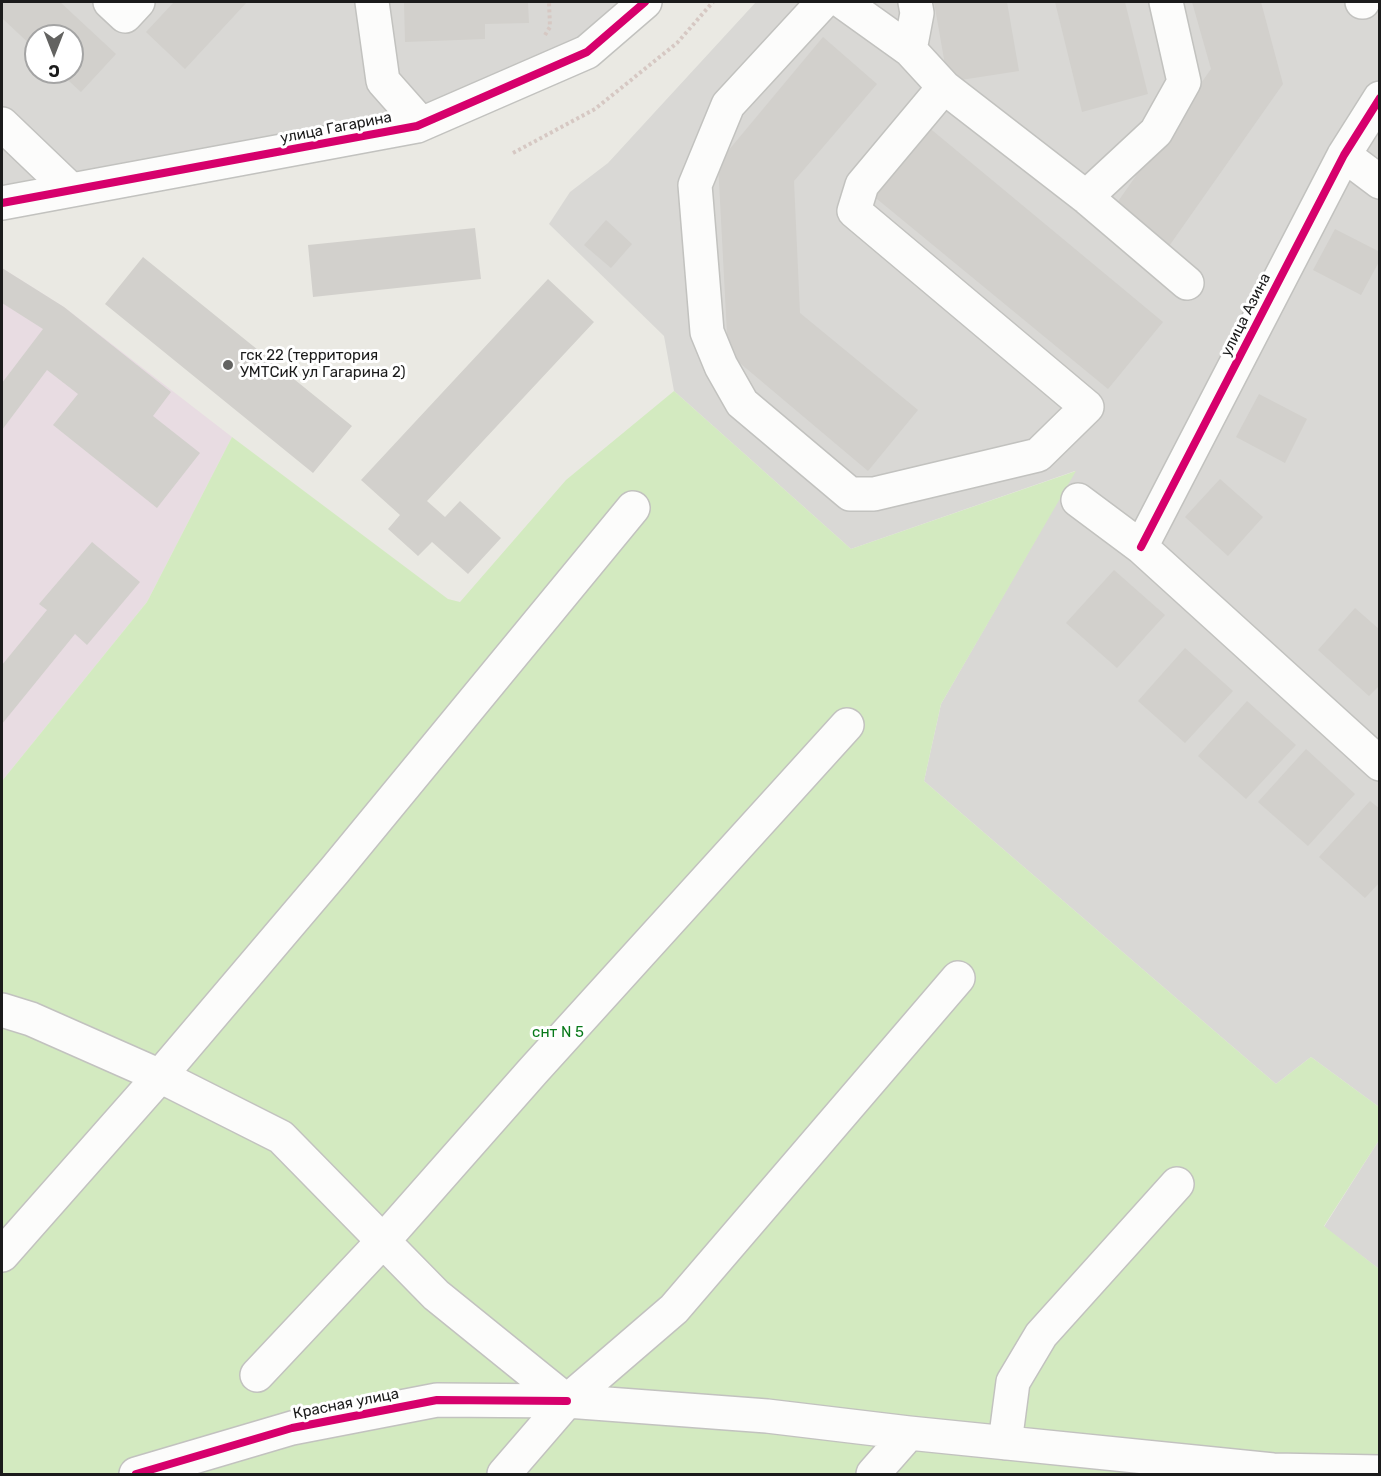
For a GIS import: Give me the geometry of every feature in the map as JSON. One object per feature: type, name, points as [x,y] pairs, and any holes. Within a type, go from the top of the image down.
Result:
[{"type":"street","points":[[110,2],[125,16],[138,2]]},
{"type":"street","points":[[372,2],[383,81],[414,116],[417,126]]},
{"type":"street","name":"улица Гагарина","points":[[2,203],[417,126],[587,52],[645,2]]},
{"type":"street","points":[[824,2],[728,105],[695,185],[707,332],[721,366],[742,403],[850,494],[874,494],[1038,455],[1087,407],[855,211],[862,185],[944,87]]},
{"type":"street","points":[[843,2],[910,50],[944,87],[1086,197],[1187,283]]},
{"type":"street","points":[[910,50],[917,13],[915,2]]},
{"type":"street","points":[[1086,197],[1156,132],[1184,82],[1166,2]]},
{"type":"street","name":"улица Азина","points":[[1141,547],[1344,155],[1380,98]]},
{"type":"street","points":[[2,124],[71,190]]},
{"type":"street","points":[[1344,155],[1380,182]]},
{"type":"street","points":[[1078,500],[1141,547],[1380,764]]},
{"type":"street","points":[[2,1255],[160,1076],[335,870],[633,508]]},
{"type":"street","points":[[257,1375],[383,1241],[541,1062],[847,725]]},
{"type":"street","points":[[504,1474],[567,1401],[674,1309],[958,978]]},
{"type":"street","points":[[2,1010],[31,1019],[160,1076],[281,1137],[436,1294],[567,1401]]},
{"type":"street","points":[[1005,1443],[1013,1383],[1041,1335],[1176,1184]]},
{"type":"street","name":"Красная улица","points":[[136,1474],[292,1428],[437,1400],[567,1401],[767,1416],[1271,1472],[1380,1472]]},
{"type":"street","points":[[873,1474],[909,1433]]},
{"type":"path","points":[[540,45],[550,27],[549,2]]},
{"type":"path","points":[[513,153],[595,109],[677,43],[713,2]]},
{"type":"shaded area","points":[[2,2],[645,2],[417,126],[2,203]]},
{"type":"shaded area","points":[[756,2],[1379,2],[1379,1107],[1311,1057],[1276,1084],[924,781],[941,704],[1075,471],[851,549],[674,391],[664,336],[549,224],[570,192],[608,163]]},
{"type":"shaded area","points":[[2,268],[64,307],[232,437],[147,602],[2,781]]},
{"type":"shaded area","points":[[1379,1140],[1379,1269],[1324,1227]]},
{"type":"green space","name":"снт N 5","points":[[674,391],[851,549],[1076,471],[941,704],[924,781],[1276,1084],[1311,1057],[1379,1107],[1379,1140],[1324,1226],[1379,1269],[1379,1474],[2,1474],[2,781],[147,602],[232,437],[448,599],[460,602],[566,480]]},
{"type":"building","points":[[2,2],[60,2],[84,24],[24,24],[24,39],[2,18]]},
{"type":"building","points":[[174,2],[247,2],[185,69],[146,32]]},
{"type":"building","points":[[404,2],[528,2],[529,23],[485,24],[485,39],[405,42]]},
{"type":"building","points":[[934,2],[1007,2],[1019,71],[948,82]]},
{"type":"building","points":[[1055,2],[1125,2],[1148,94],[1082,112]]},
{"type":"building","points":[[1192,2],[1261,2],[1283,84],[1167,249],[1112,210],[1211,69]]},
{"type":"building","points":[[84,24],[116,54],[81,92],[72,84],[84,84]]},
{"type":"building","points":[[823,37],[877,84],[794,181],[800,313],[918,410],[868,471],[728,353],[718,163]]},
{"type":"building","points":[[927,126],[1163,322],[1108,389],[871,194]]},
{"type":"building","points":[[606,220],[632,244],[611,268],[584,245]]},
{"type":"building","points":[[475,228],[481,279],[313,297],[308,245]]},
{"type":"building","points":[[1335,229],[1380,252],[1380,260],[1361,295],[1313,270]]},
{"type":"building","name":"гск 22 (территория УМТСиК ул Гагарина 2)","points":[[143,257],[352,426],[313,473],[105,304]]},
{"type":"building","points":[[2,268],[64,307],[171,392],[153,416],[200,453],[157,508],[53,425],[78,394],[47,370],[2,430],[2,383],[43,329],[2,303]]},
{"type":"building","points":[[548,279],[594,322],[427,501],[445,517],[460,501],[501,538],[468,574],[432,542],[418,556],[388,529],[400,515],[361,480]]},
{"type":"building","points":[[1259,394],[1307,419],[1285,463],[1236,437]]},
{"type":"building","points":[[1220,479],[1263,517],[1228,556],[1185,517]]},
{"type":"building","points":[[92,542],[140,582],[87,645],[75,634],[2,724],[2,665],[47,610],[39,604]]},
{"type":"building","points":[[1114,570],[1165,615],[1117,668],[1066,623]]},
{"type":"building","points":[[1355,608],[1380,630],[1380,685],[1369,696],[1318,650]]},
{"type":"building","points":[[1185,648],[1233,691],[1185,743],[1138,701]]},
{"type":"building","points":[[1247,701],[1296,745],[1246,799],[1198,756]]},
{"type":"building","points":[[1306,749],[1355,794],[1308,846],[1258,802]]},
{"type":"building","points":[[1370,801],[1380,809],[1380,882],[1365,898],[1319,857]]},
{"type":"cycle path","points":[[2,203],[417,126],[587,52],[645,2]]},
{"type":"cycle path","points":[[1141,547],[1344,155],[1380,98]]},
{"type":"cycle path","points":[[136,1474],[292,1428],[437,1400],[567,1401]]},
{"type":"place","name":"гск 22 (территория УМТСиК ул Гагарина 2)","points":[[228,365]]}]
